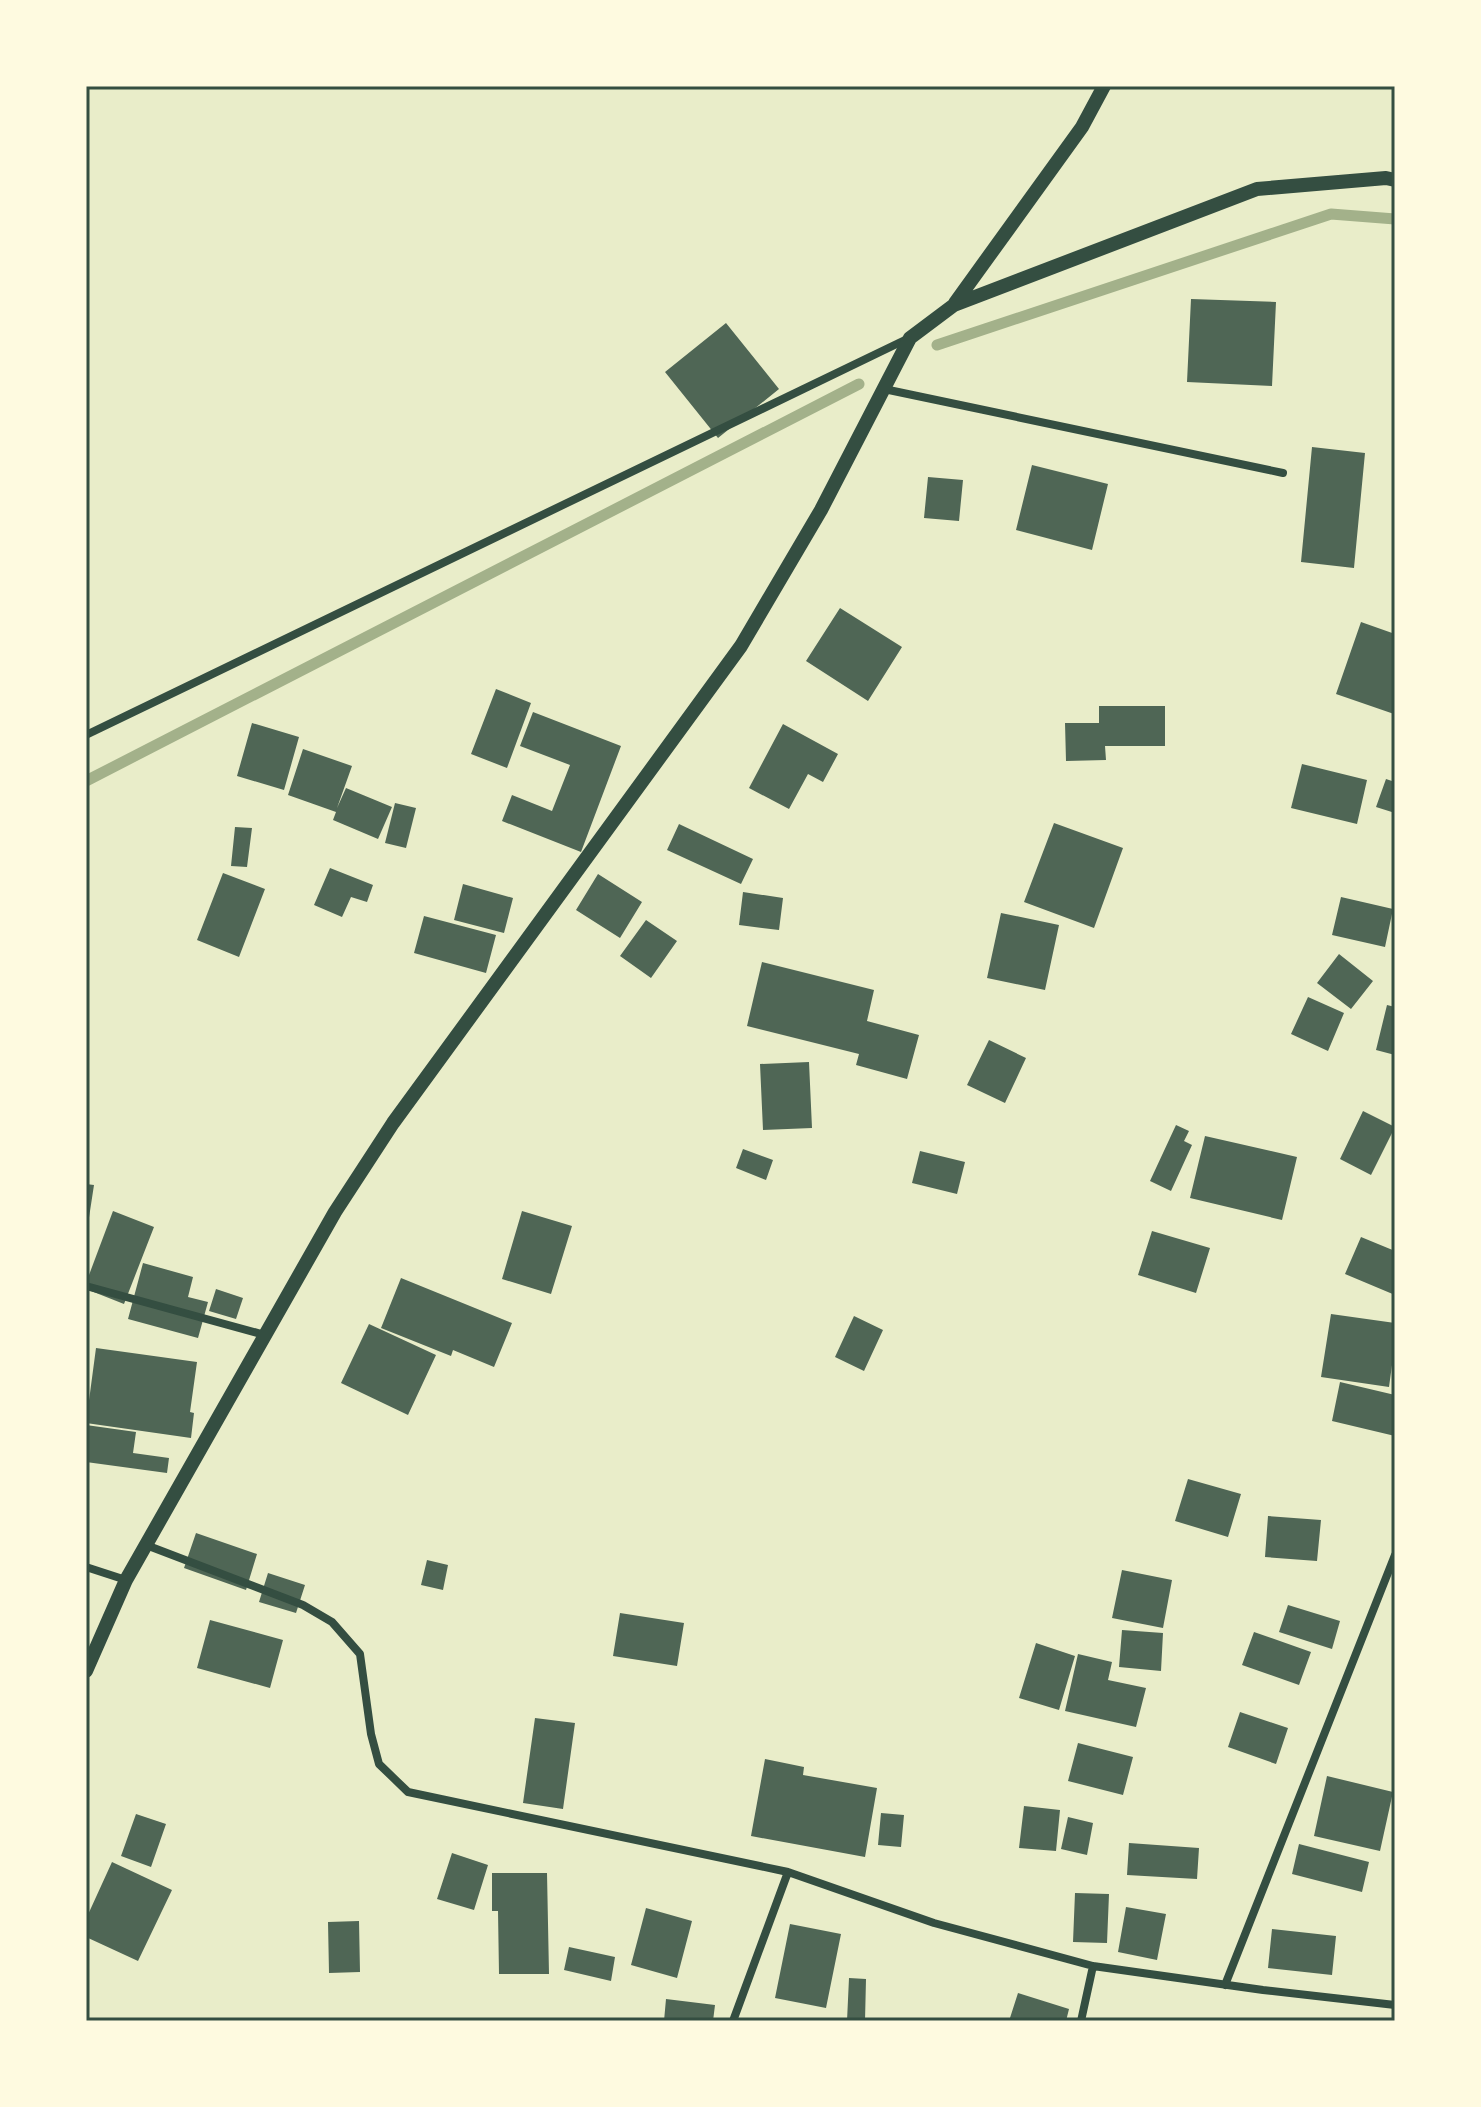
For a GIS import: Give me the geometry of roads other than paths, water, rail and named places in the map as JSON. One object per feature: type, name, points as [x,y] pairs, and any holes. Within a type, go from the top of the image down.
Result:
[{"type":"street","points":[[954,305],[1082,127],[1104,86]]},
{"type":"street","points":[[86,735],[910,338],[954,305],[1257,189],[1386,178],[1395,180]]},
{"type":"street","points":[[86,1671],[126,1580],[335,1212],[393,1123],[741,646],[821,510],[910,338]]},
{"type":"street","points":[[884,389],[1283,473]]},
{"type":"street","points":[[86,1286],[265,1335]]},
{"type":"street","points":[[146,1545],[303,1605],[332,1622],[360,1654],[371,1734],[379,1764],[408,1792],[788,1872],[934,1923],[1093,1966],[1395,2005]]},
{"type":"street","points":[[1225,1985],[1395,1555]]},
{"type":"street","points":[[86,1567],[126,1580]]},
{"type":"street","points":[[733,2021],[788,1872]]},
{"type":"street","points":[[1081,2021],[1093,1966]]},
{"type":"waterway","points":[[937,345],[1331,214],[1395,219]]},
{"type":"waterway","points":[[86,781],[859,384]]}]
